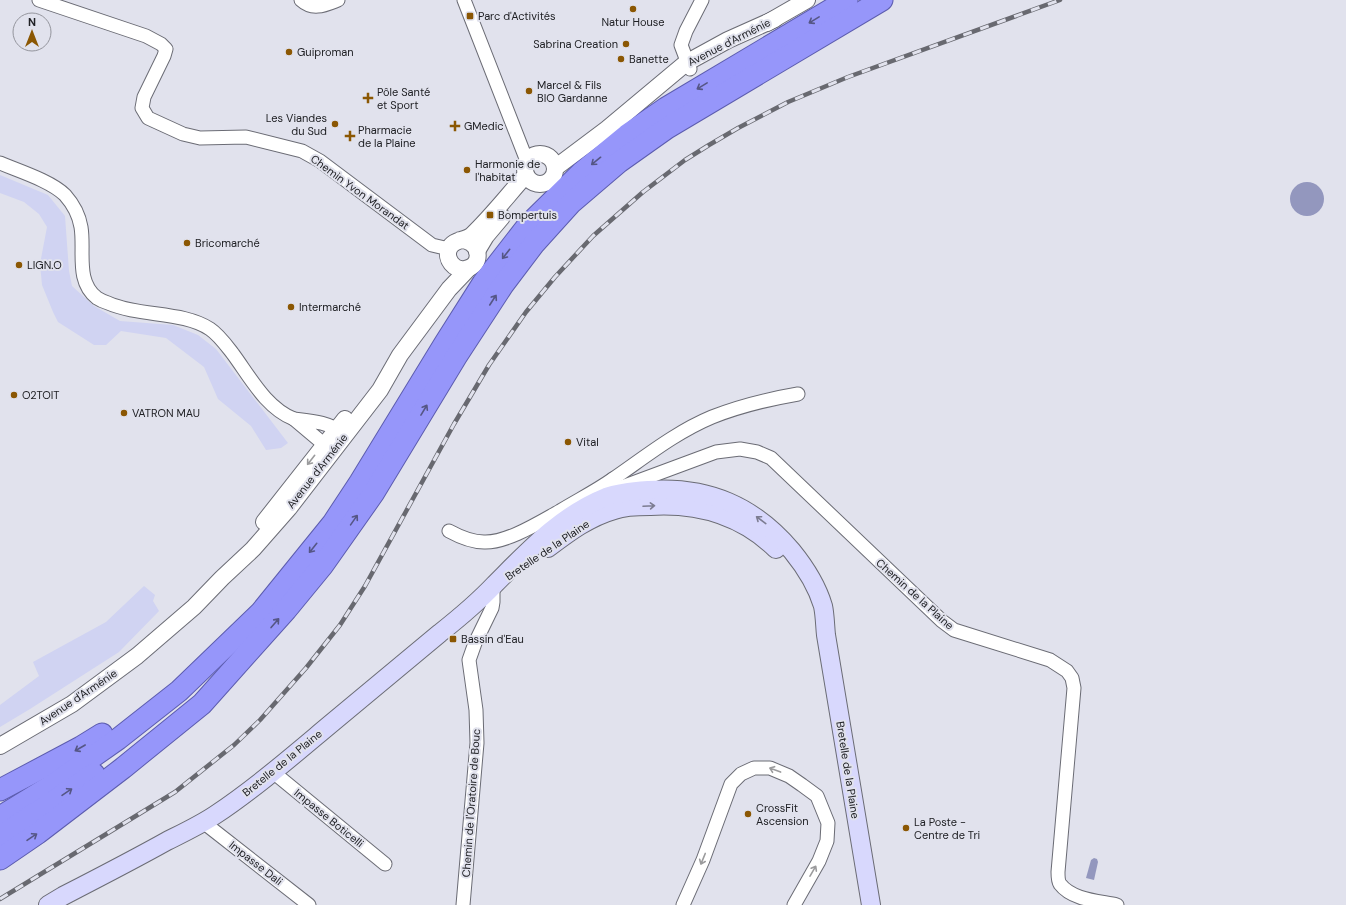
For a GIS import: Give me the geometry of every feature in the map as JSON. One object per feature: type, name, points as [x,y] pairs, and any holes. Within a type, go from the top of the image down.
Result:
[{"type":"highway","points":[[0,817],[54,784],[118,739],[178,691],[260,612],[333,523],[483,283],[528,225],[582,172],[666,108],[848,0]]},
{"type":"highway","points":[[0,859],[38,833],[123,768],[202,704],[286,610],[323,565],[372,494],[456,357],[503,285],[534,244],[571,203],[619,162],[667,128],[882,0]]},
{"type":"highway","points":[[0,790],[82,747],[118,724],[223,649]]},
{"type":"highway","points":[[0,837],[138,745],[249,652]]},
{"type":"main road","name":"Bretelle de la Plaine","points":[[48,905],[203,822],[238,799],[273,772],[441,632],[558,525],[586,506],[618,492],[664,489],[696,492],[746,509],[764,522],[783,540],[803,564],[817,589],[824,608],[826,635],[871,905]]},
{"type":"street","name":"Chemin Yvon Morandat","points":[[39,0],[146,36],[161,44],[166,49],[144,97],[142,108],[148,118],[183,134],[200,138],[246,137],[302,151],[320,161],[432,245],[453,251]]},
{"type":"street","points":[[301,0],[313,7],[338,0]]},
{"type":"street","points":[[464,0],[525,156]]},
{"type":"street","points":[[688,66],[681,45],[686,31],[702,0]]},
{"type":"street","name":"Avenue d'Arménie","points":[[552,162],[600,134],[629,111],[661,82],[728,40],[807,0]]},
{"type":"street","points":[[453,251],[465,240],[473,244],[477,251],[486,236],[527,189],[529,179],[525,165],[530,157],[538,153],[542,154],[552,162],[552,177],[549,181],[540,184],[529,179]]},
{"type":"street","points":[[0,163],[51,185],[65,195],[76,209],[81,228],[82,268],[87,287],[98,298],[116,307],[195,322],[210,329],[223,341],[269,402],[284,415],[294,419],[323,423],[341,432]]},
{"type":"street","points":[[453,251],[529,179]]},
{"type":"street","points":[[453,251],[459,269],[469,268]]},
{"type":"street","name":"Avenue d'Arménie","points":[[449,289],[452,274],[453,251]]},
{"type":"street","name":"Avenue d'Arménie","points":[[0,746],[72,704],[137,656],[194,607],[222,578],[245,546],[341,432],[375,381],[400,355],[449,289],[472,266],[477,259],[477,251]]},
{"type":"street","points":[[449,531],[472,541],[485,542],[499,540],[529,528],[598,489],[618,492],[661,445],[711,418],[757,403],[798,394]]},
{"type":"street","points":[[294,419],[328,448]]},
{"type":"street","name":"Chemin de la Plaine","points":[[618,492],[716,452],[740,449],[757,452],[771,458],[948,626],[954,630],[1050,660],[1066,671],[1072,678],[1074,688],[1058,872],[1060,884],[1068,891],[1078,896],[1117,905]]},
{"type":"street","name":"Chemin de l'Oratoire de Bouc","points":[[463,905],[477,735],[476,710],[468,660],[492,608],[493,586]]},
{"type":"street","points":[[683,905],[731,784],[742,774],[754,768],[770,768],[790,776],[817,796],[828,823],[827,841],[819,861],[794,905]]},
{"type":"street","name":"Impasse Boticelli","points":[[273,772],[385,864]]},
{"type":"street","name":"Impasse Dali","points":[[203,822],[309,905]]},
{"type":"shaded area","points":[[0,175],[48,195],[65,216],[69,271],[72,286],[94,306],[120,321],[173,325],[198,335],[216,349],[288,443],[281,448],[266,450],[251,426],[218,399],[204,367],[166,338],[121,331],[106,345],[94,345],[58,322],[42,285],[40,264],[47,227],[39,214],[24,202],[0,193]]},
{"type":"shaded area","points":[[1304,182],[1310,182],[1314,183],[1321,189],[1324,199],[1323,206],[1317,213],[1310,216],[1304,216],[1300,215],[1293,209],[1290,202],[1290,196],[1291,192],[1297,185]]},
{"type":"shaded area","points":[[144,586],[155,595],[153,601],[159,611],[119,652],[0,727],[0,705],[39,676],[33,662],[106,622]]},
{"type":"shaded area","points":[[1094,858],[1097,859],[1098,862],[1094,880],[1086,878],[1091,860]]},
{"type":"railway","points":[[0,899],[175,792],[234,745],[260,720],[306,668],[340,625],[365,586],[454,424],[489,365],[526,312],[555,277],[593,236],[643,192],[685,160],[709,145],[788,102],[848,77],[1060,0]]},
{"type":"place","name":"Natur House","points":[[633,9]]},
{"type":"place","name":"Parc d'Activités","points":[[470,16]]},
{"type":"place","name":"Sabrina Creation","points":[[626,44]]},
{"type":"place","name":"Guiproman","points":[[289,52]]},
{"type":"place","name":"Banette","points":[[621,59]]},
{"type":"place","name":"Marcel & Fils BIO Gardanne","points":[[529,91]]},
{"type":"place","name":"Pôle Santé et Sport","points":[[368,98]]},
{"type":"place","name":"Les Viandes du Sud","points":[[335,124]]},
{"type":"place","name":"GMedic","points":[[455,126]]},
{"type":"place","name":"Pharmacie de la Plaine","points":[[350,136]]},
{"type":"place","name":"Harmonie de l'habitat","points":[[467,170]]},
{"type":"place","name":"Bompertuis","points":[[490,215]]},
{"type":"place","name":"Bricomarché","points":[[187,243]]},
{"type":"place","name":"LIGN.O","points":[[19,265]]},
{"type":"place","name":"Intermarché","points":[[291,307]]},
{"type":"place","name":"O2TOIT","points":[[14,395]]},
{"type":"place","name":"VATRON MAU","points":[[124,413]]},
{"type":"place","name":"Vital","points":[[568,442]]},
{"type":"place","name":"Bassin d'Eau","points":[[453,639]]},
{"type":"place","name":"CrossFit Ascension","points":[[748,814]]},
{"type":"place","name":"La Poste - Centre de Tri","points":[[906,828]]}]
